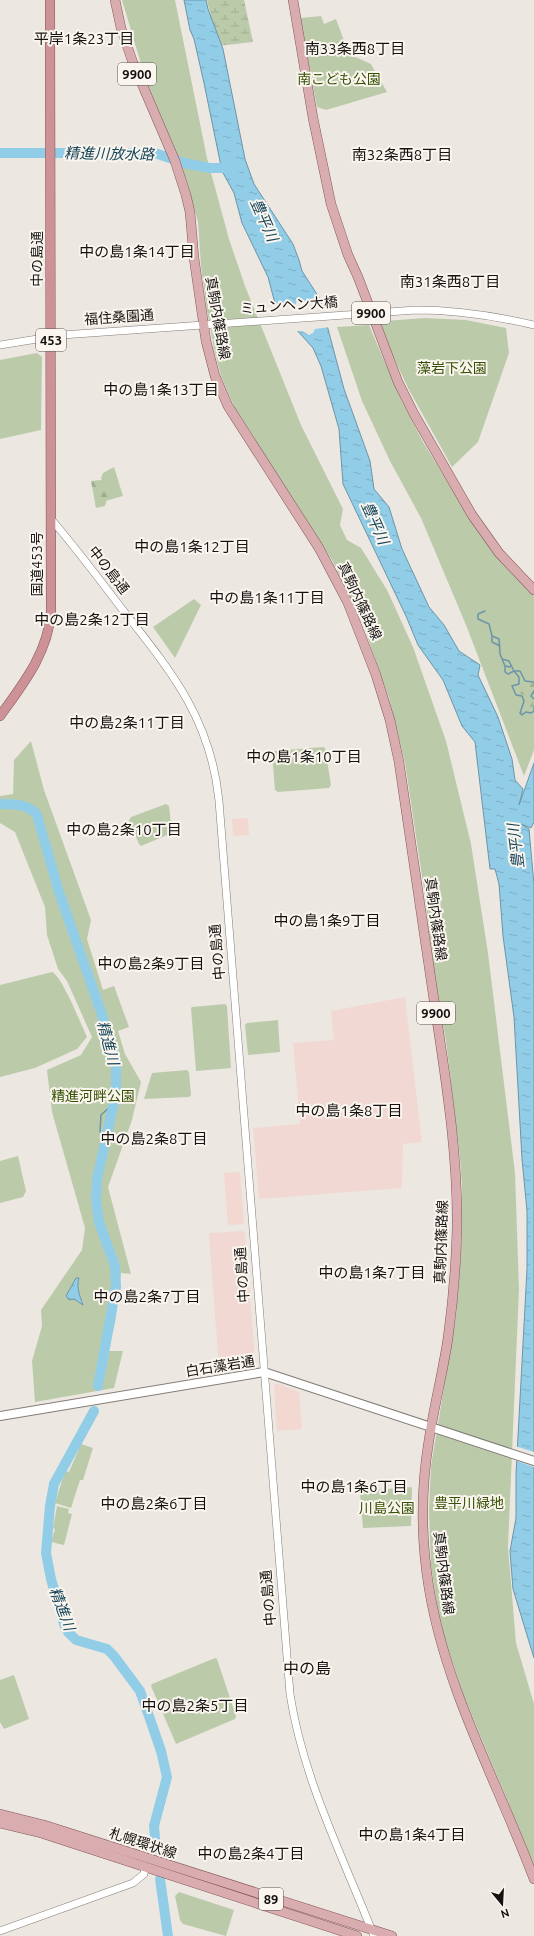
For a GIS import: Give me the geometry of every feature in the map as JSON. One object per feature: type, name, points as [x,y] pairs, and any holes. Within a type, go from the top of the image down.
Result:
[{"type":"highway","name":"中の島通","points":[[50,0],[51,519]]},
{"type":"highway","name":"国道453号","points":[[0,716],[36,664],[48,634],[51,606],[51,519]]},
{"type":"main road","name":"真駒内篠路線","points":[[115,0],[121,28],[133,63],[180,174],[190,212],[194,258],[203,324],[211,364],[228,406],[312,536],[348,603],[376,675],[390,720],[399,762],[449,1104],[456,1179],[456,1249],[452,1307],[434,1428],[424,1480],[423,1528],[429,1588],[435,1619],[448,1668],[463,1708],[534,1879]]},
{"type":"main road","name":"9900","points":[[293,0],[313,118],[330,198],[368,313],[405,397],[463,501],[499,553],[534,590]]},
{"type":"main road","name":"白石藻岩通","points":[[0,1416],[264,1372],[534,1461]]},
{"type":"main road","name":"札幌環状線","points":[[0,1814],[44,1825],[372,1933],[392,1936]]},
{"type":"main road","name":"札幌環状線","points":[[0,1823],[41,1833],[357,1936]]},
{"type":"street","points":[[368,313],[445,311],[495,316],[534,325]]},
{"type":"street","name":"ミュンヘン大橋","points":[[216,323],[368,313]]},
{"type":"street","name":"福住桑園通","points":[[0,345],[51,336],[216,323]]},
{"type":"street","name":"中の島通","points":[[51,519],[167,667],[197,716],[212,757],[218,793],[288,1675],[294,1717],[304,1756],[314,1786],[372,1933]]},
{"type":"street","points":[[0,1931],[133,1883],[144,1874],[145,1867]]},
{"type":"shaded area","points":[[248,818],[249,835],[233,836],[232,819]]},
{"type":"shaded area","points":[[405,997],[422,1142],[403,1144],[401,1188],[260,1199],[253,1128],[300,1124],[293,1043],[334,1040],[331,1011]]},
{"type":"shaded area","points":[[240,1172],[244,1222],[243,1224],[228,1225],[224,1173]]},
{"type":"shaded area","points":[[243,1231],[245,1233],[255,1359],[250,1365],[221,1370],[219,1368],[209,1235],[210,1233]]},
{"type":"shaded area","points":[[276,1383],[299,1392],[302,1429],[277,1431],[274,1386]]},
{"type":"green space","name":"豊平川緑地","points":[[122,0],[175,0],[207,158],[229,239],[245,286],[301,425],[343,509],[340,525],[347,540],[361,548],[387,590],[413,647],[446,741],[471,844],[488,953],[515,1173],[519,1289],[508,1547],[516,1643],[534,1704],[534,1865],[463,1694],[440,1624],[431,1566],[429,1511],[431,1466],[456,1315],[462,1239],[462,1187],[446,1041],[434,975],[425,896],[405,763],[389,698],[361,619],[332,560],[235,408],[221,376],[214,349],[207,310],[201,266],[198,222],[188,186],[146,81]]},
{"type":"green space","points":[[207,0],[244,0],[253,42],[218,46]]},
{"type":"green space","name":"南こども公園","points":[[321,16],[324,24],[336,19],[349,54],[371,64],[387,92],[326,110],[317,107],[300,18]]},
{"type":"green space","name":"藻岩下公園","points":[[425,318],[466,320],[506,328],[509,353],[478,442],[452,467],[408,388],[380,328],[385,321]]},
{"type":"green space","points":[[369,325],[402,402],[423,442],[464,509],[492,549],[534,596],[534,750],[524,776],[466,625],[421,518],[390,461],[362,401],[337,327]]},
{"type":"green space","points":[[37,353],[42,357],[41,430],[0,439],[0,360]]},
{"type":"green space","points":[[114,467],[123,496],[105,501],[101,478],[103,473]]},
{"type":"green space","points":[[91,481],[104,481],[109,492],[105,506],[96,508]]},
{"type":"green space","points":[[194,599],[201,605],[175,658],[153,627]]},
{"type":"green space","points":[[526,682],[534,683],[534,690],[530,695],[533,701],[533,707],[532,711],[526,710],[522,714],[520,709],[529,699],[526,695],[520,694],[519,690],[525,688]]},
{"type":"green space","name":"精進河畔公園","points":[[31,741],[44,790],[91,920],[87,939],[103,990],[114,986],[129,1027],[118,1031],[125,1054],[141,1082],[132,1120],[108,1187],[131,1274],[121,1273],[115,1323],[108,1351],[123,1351],[114,1388],[35,1402],[32,1361],[42,1326],[41,1310],[82,1250],[85,1228],[52,1112],[47,1070],[81,1055],[92,1037],[67,981],[58,969],[47,935],[45,907],[15,832],[0,823],[0,796],[13,794],[14,760]]},
{"type":"green space","points":[[325,748],[331,785],[329,788],[278,792],[275,790],[272,754],[275,751]]},
{"type":"green space","points":[[166,804],[169,806],[172,833],[141,846],[129,820],[131,817]]},
{"type":"green space","points":[[52,972],[56,975],[66,991],[87,1037],[77,1049],[35,1068],[0,1077],[0,985]]},
{"type":"green space","points":[[225,1004],[227,1006],[231,1068],[196,1071],[191,1008]]},
{"type":"green space","points":[[278,1020],[280,1052],[248,1055],[245,1025],[247,1023]]},
{"type":"green space","points":[[187,1070],[189,1072],[191,1095],[189,1097],[144,1099],[152,1073]]},
{"type":"green space","points":[[18,1156],[26,1191],[23,1197],[0,1203],[0,1161]]},
{"type":"green space","points":[[81,1444],[93,1448],[83,1480],[80,1480],[71,1508],[55,1503],[65,1471],[69,1472]]},
{"type":"green space","name":"川島公園","points":[[411,1487],[411,1526],[363,1528],[360,1493],[362,1491]]},
{"type":"green space","points":[[57,1506],[69,1509],[68,1513],[72,1514],[64,1545],[51,1542],[55,1529],[53,1528]]},
{"type":"green space","points":[[215,1658],[217,1659],[236,1716],[235,1719],[176,1744],[151,1686],[152,1684]]},
{"type":"green space","points":[[14,1675],[29,1719],[4,1729],[0,1722],[0,1680]]},
{"type":"green space","points":[[179,1892],[234,1910],[226,1936],[183,1924],[180,1920],[175,1896]]},
{"type":"water","name":"豊平川","points":[[184,0],[206,0],[223,49],[245,159],[254,184],[293,244],[302,271],[320,299],[344,389],[370,461],[374,489],[389,507],[402,549],[429,607],[444,625],[459,651],[480,665],[478,675],[498,717],[512,759],[515,780],[523,789],[519,805],[534,763],[534,822],[531,828],[521,824],[529,829],[534,885],[534,1658],[513,1589],[510,1551],[516,1518],[516,1474],[527,1269],[527,1211],[522,1159],[514,1017],[503,936],[499,884],[495,869],[490,869],[475,742],[462,726],[443,680],[418,645],[406,616],[343,484],[339,429],[321,366],[313,348],[276,307],[268,277],[242,223],[234,193],[222,171],[204,83]]},
{"type":"water","points":[[76,1278],[79,1278],[78,1289],[83,1305],[74,1299],[69,1300],[66,1296]]},
{"type":"pier","points":[[301,300],[308,304],[323,304],[330,327],[315,329],[313,333],[309,335],[302,331],[295,331],[274,308],[295,305],[297,301]]},
{"type":"pier","points":[[515,1446],[534,1452],[534,1467],[514,1460]]},
{"type":"waterway","name":"精進川放水路","points":[[0,153],[155,153],[184,163],[209,168],[236,168]]},
{"type":"waterway","points":[[485,611],[478,614],[478,619],[489,624],[492,636],[499,639],[500,654],[505,666],[505,672],[508,674],[514,671],[519,677],[519,684],[512,686],[516,695],[522,696],[524,701],[520,713],[522,715],[526,712],[531,713],[534,711]]},
{"type":"waterway","points":[[492,636],[492,642],[500,646]]},
{"type":"waterway","points":[[502,659],[509,661],[514,671],[520,671],[525,681],[534,682]]},
{"type":"waterway","points":[[505,666],[510,667],[511,665]]},
{"type":"waterway","points":[[534,691],[531,696],[534,699]]},
{"type":"waterway","points":[[534,706],[534,711]]},
{"type":"waterway","name":"精進川","points":[[0,804],[25,807],[34,811],[37,815],[59,892],[101,1012],[116,1061],[116,1093],[97,1179],[96,1200],[99,1222],[115,1266],[116,1287],[98,1386]]},
{"type":"waterway","points":[[104,1146],[100,1131],[101,1115],[113,1104]]},
{"type":"waterway","name":"精進川","points":[[94,1411],[54,1484],[50,1506],[46,1553],[51,1579],[64,1624],[68,1632],[76,1640],[107,1649],[140,1691],[161,1751],[167,1777],[154,1826],[156,1849]]},
{"type":"waterway","name":"精進川","points":[[160,1879],[168,1936]]},
{"type":"district","name":"平岸1条23丁目","points":[[84,39]]},
{"type":"district","name":"南33条西8丁目","points":[[355,49]]},
{"type":"district","name":"南32条西8丁目","points":[[402,155]]},
{"type":"district","name":"中の島1条14丁目","points":[[137,252]]},
{"type":"district","name":"南31条西8丁目","points":[[450,282]]},
{"type":"district","name":"中の島1条13丁目","points":[[161,390]]},
{"type":"district","name":"中の島1条12丁目","points":[[192,547]]},
{"type":"district","name":"中の島1条11丁目","points":[[267,598]]},
{"type":"district","name":"中の島2条12丁目","points":[[92,620]]},
{"type":"district","name":"中の島2条11丁目","points":[[127,723]]},
{"type":"district","name":"中の島1条10丁目","points":[[304,757]]},
{"type":"district","name":"中の島2条10丁目","points":[[124,830]]},
{"type":"district","name":"中の島1条9丁目","points":[[327,921]]},
{"type":"district","name":"中の島2条9丁目","points":[[151,964]]},
{"type":"district","name":"中の島1条8丁目","points":[[349,1111]]},
{"type":"district","name":"中の島2条8丁目","points":[[154,1139]]},
{"type":"district","name":"中の島1条7丁目","points":[[372,1273]]},
{"type":"district","name":"中の島2条7丁目","points":[[147,1297]]},
{"type":"district","name":"中の島1条6丁目","points":[[354,1487]]},
{"type":"district","name":"中の島2条6丁目","points":[[154,1504]]},
{"type":"district","name":"中の島","points":[[307,1668]]},
{"type":"district","name":"中の島2条5丁目","points":[[195,1706]]},
{"type":"district","name":"中の島1条4丁目","points":[[412,1835]]},
{"type":"district","name":"中の島2条4丁目","points":[[251,1854]]}]
